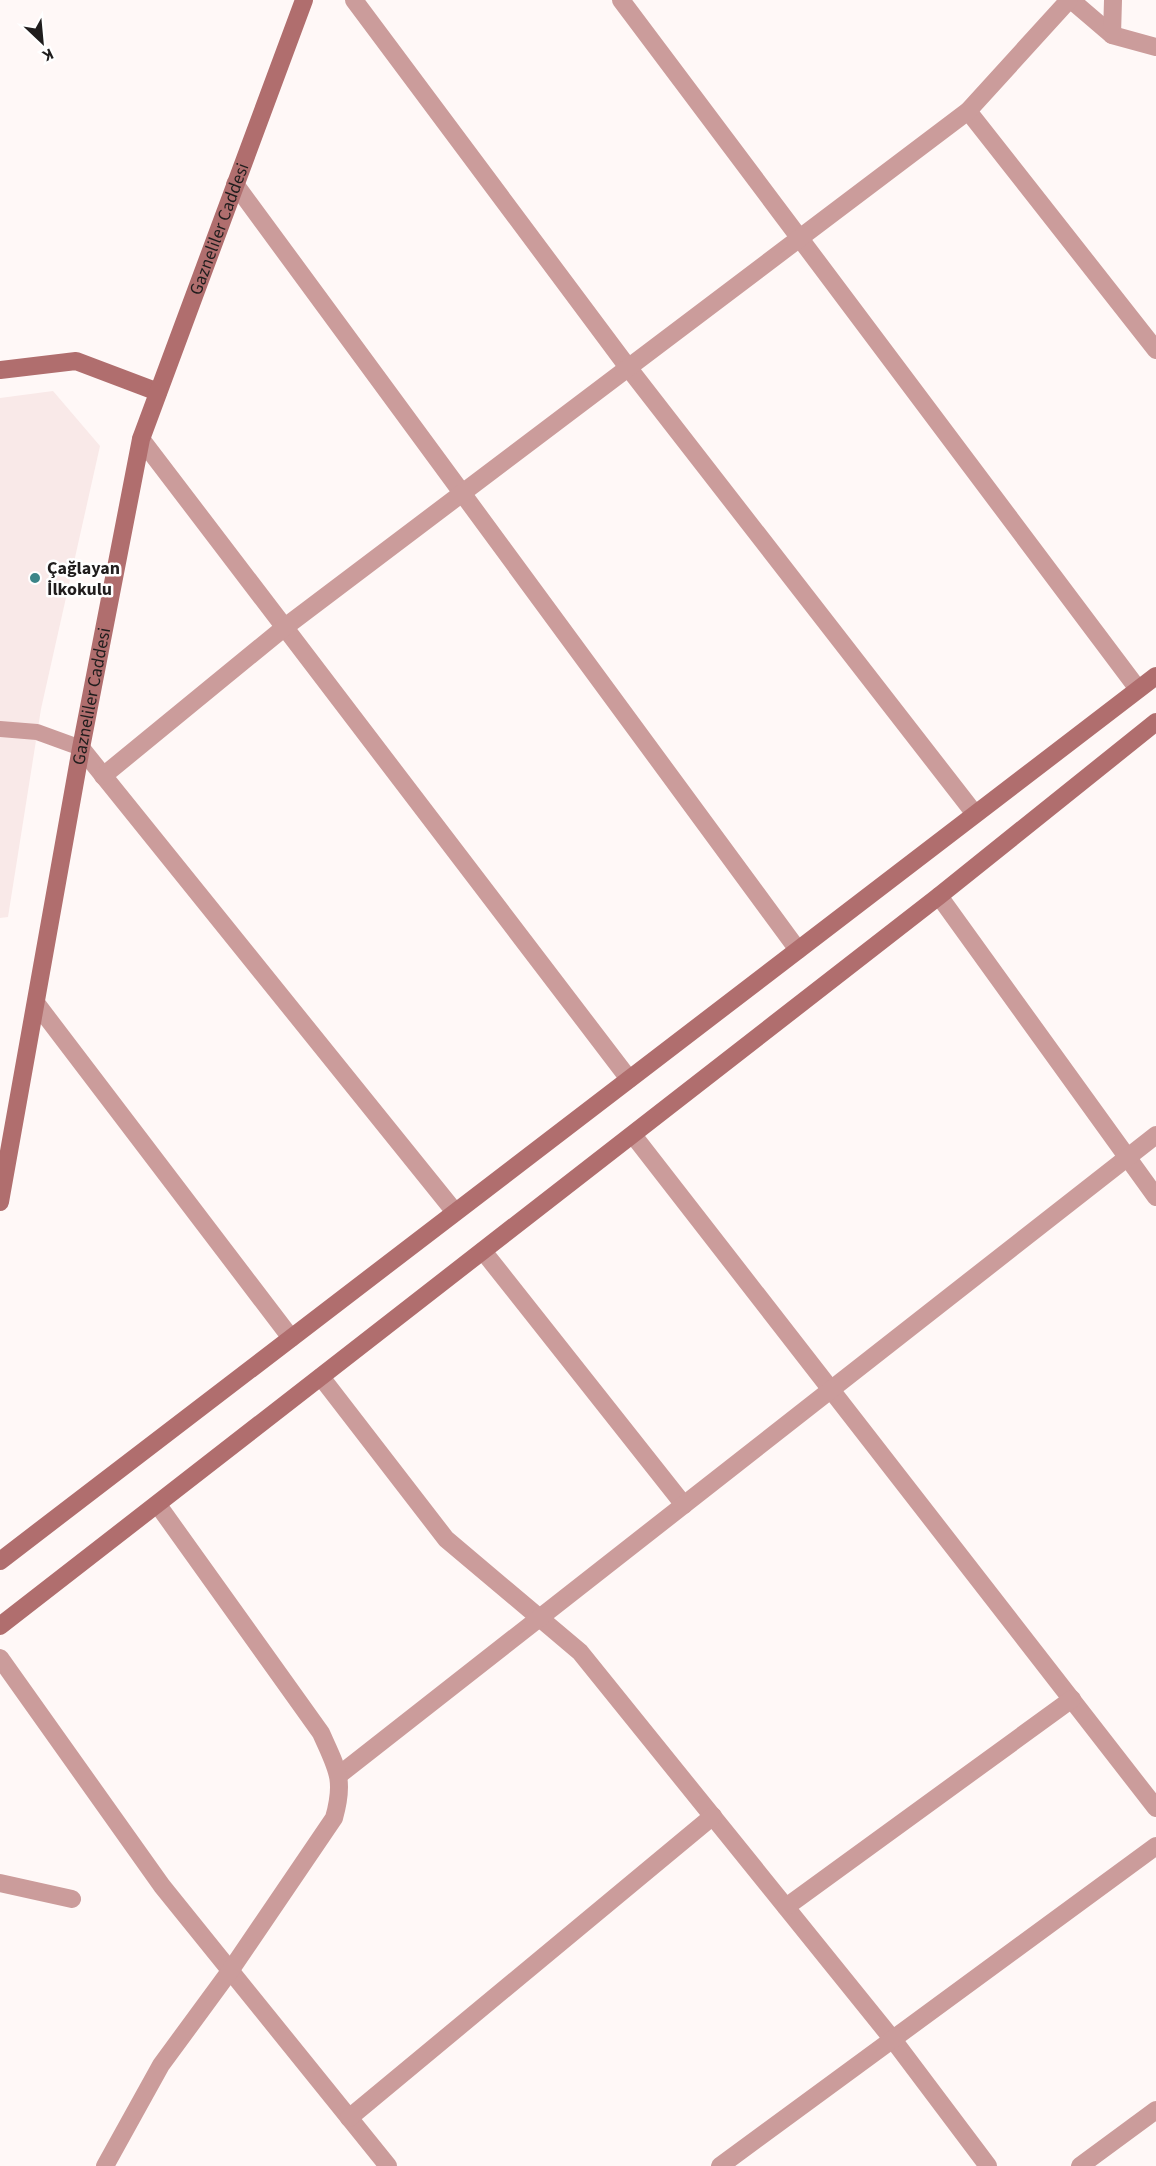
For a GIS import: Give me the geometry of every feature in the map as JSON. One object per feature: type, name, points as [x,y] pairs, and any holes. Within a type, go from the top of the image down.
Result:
[{"type":"street","name":"Gazneliler Caddesi","points":[[0,1202],[81,748],[141,439],[304,0]]},
{"type":"street","points":[[354,0],[627,366],[975,814]]},
{"type":"street","points":[[621,0],[1138,689]]},
{"type":"street","points":[[103,776],[285,627],[627,366],[968,111],[1070,0],[1112,35],[1156,47]]},
{"type":"street","points":[[1112,35],[1113,0]]},
{"type":"street","points":[[968,111],[1156,350]]},
{"type":"street","points":[[235,184],[798,950]]},
{"type":"street","points":[[0,370],[76,361],[158,392]]},
{"type":"street","points":[[141,439],[629,1079]]},
{"type":"street","points":[[0,1561],[1156,676]]},
{"type":"street","points":[[0,1626],[939,896],[1156,722]]},
{"type":"street","points":[[81,748],[455,1212]]},
{"type":"street","points":[[939,896],[1156,1197]]},
{"type":"street","points":[[36,1003],[291,1338]]},
{"type":"street","points":[[633,1135],[833,1389],[1156,1808]]},
{"type":"street","points":[[339,1775],[1156,1135]]},
{"type":"street","points":[[483,1251],[684,1505]]},
{"type":"street","points":[[321,1377],[446,1539],[580,1652],[894,2041],[988,2166]]},
{"type":"street","points":[[105,2166],[160,2065],[230,1971],[334,1818],[340,1795],[339,1775],[321,1733],[158,1505]]},
{"type":"street","points":[[0,1658],[162,1886],[388,2166]]},
{"type":"street","points":[[786,1907],[1072,1699]]},
{"type":"street","points":[[349,2118],[712,1816]]},
{"type":"street","points":[[720,2166],[894,2041],[1156,1846]]},
{"type":"street","points":[[0,1883],[72,1899]]},
{"type":"street","points":[[1080,2166],[1156,2110]]},
{"type":"lane","points":[[0,729],[37,732],[81,748]]},
{"type":"shaded area","name":"Çağlayan İlkokulu","points":[[53,391],[100,446],[41,709],[8,917],[0,918],[0,398]]},
{"type":"place","name":"Çağlayan İlkokulu","points":[[35,578]]}]
